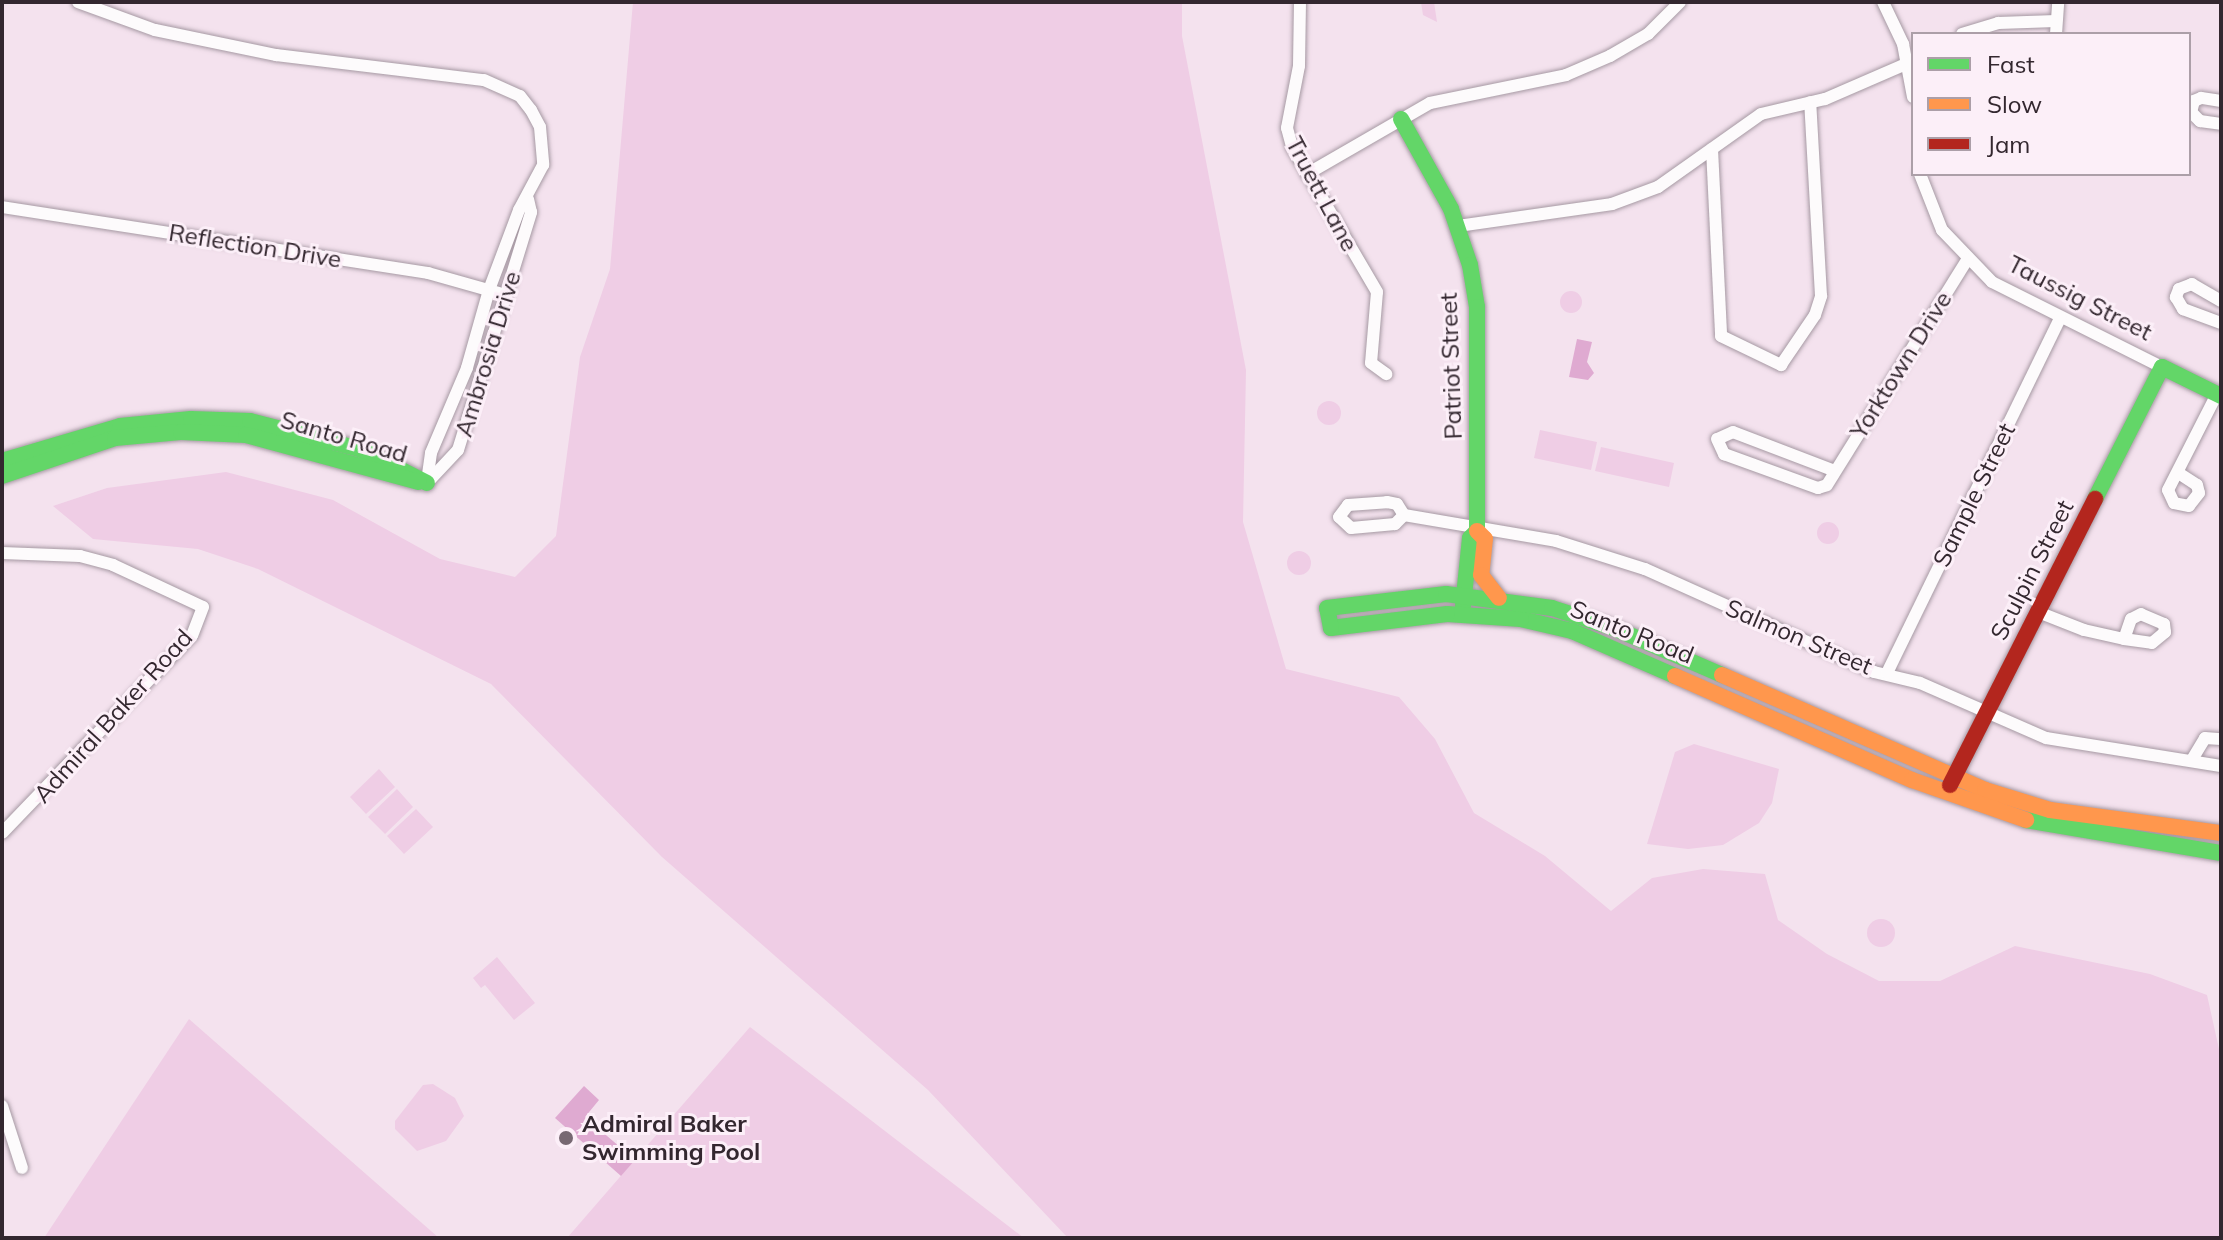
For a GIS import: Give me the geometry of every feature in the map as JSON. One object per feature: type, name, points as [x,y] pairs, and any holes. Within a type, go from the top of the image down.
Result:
[{"type":"street","name":"Ambrosia Drive","points":[[78,2],[155,30],[276,55],[499,85],[520,96],[540,127],[543,165],[528,199],[519,210],[489,290],[467,368],[431,453],[427,483]]},
{"type":"street","name":"Truett Lane","points":[[1300,2],[1299,66],[1287,128],[1307,174],[1377,292],[1371,363],[1386,374]]},
{"type":"street","points":[[1307,174],[1430,103],[1566,75],[1648,34],[1680,2]]},
{"type":"street","points":[[1458,226],[1612,204],[1658,187],[1761,114],[1810,102],[1910,62],[1883,2]]},
{"type":"street","points":[[1969,32],[1998,23],[2056,28],[2058,2]]},
{"type":"street","points":[[2191,109],[2194,101],[2201,98],[2221,101]]},
{"type":"street","points":[[1712,149],[1721,336],[1781,365],[1815,315],[1821,296],[1810,102]]},
{"type":"street","points":[[2191,113],[2200,121],[2221,124]]},
{"type":"street","name":"Patriot Street","points":[[1401,119],[1458,226],[1477,307],[1477,531],[1485,539],[1481,575],[1499,598]]},
{"type":"street","name":"Taussig Street","points":[[1921,176],[1936,218],[1967,260],[1992,282],[2219,395]]},
{"type":"street","name":"Ambrosia Drive","points":[[427,483],[458,450],[531,212],[528,199]]},
{"type":"street","name":"Reflection Drive","points":[[2,207],[428,273],[506,295]]},
{"type":"street","name":"Yorktown Drive","points":[[1835,471],[1967,260]]},
{"type":"street","points":[[2185,284],[2192,284],[2221,303],[2220,322],[2183,309],[2176,297],[2185,284]]},
{"type":"street","name":"Sample Street","points":[[1887,673],[2060,318]]},
{"type":"street","name":"Sculpin Street","points":[[1945,794],[2162,367]]},
{"type":"street","points":[[2180,474],[2219,395]]},
{"type":"street","name":"Santo Road","points":[[2,461],[120,426],[191,419],[250,421],[360,449],[427,483]]},
{"type":"street","name":"Santo Road","points":[[2,476],[115,438],[181,432],[246,435],[427,483]]},
{"type":"street","points":[[1733,432],[1835,471],[1827,485],[1818,488],[1724,454],[1717,439],[1733,432]]},
{"type":"street","name":"Salmon Street","points":[[1404,515],[1395,524],[1351,528],[1339,517],[1348,505],[1387,502],[1397,504],[1404,515],[1477,531],[1556,541],[1645,569],[2046,738],[2092,748],[2193,758],[2221,766]]},
{"type":"street","name":"Patriot Street","points":[[1463,615],[1470,538],[1477,531]]},
{"type":"street","name":"Admiral Baker Road","points":[[2,553],[80,556],[203,607],[192,635],[2,833]]},
{"type":"street","name":"Santo Road","points":[[2221,833],[2050,810],[1954,778],[1614,628],[1499,598],[1464,595],[1373,599],[1327,608],[1331,628],[1398,617],[1463,615],[1496,616],[1546,624],[1612,644],[1945,794],[2043,825],[2221,853]]},
{"type":"street","points":[[2038,612],[2124,639]]},
{"type":"street","points":[[2193,758],[2205,738],[2221,739]]},
{"type":"street","points":[[2,1106],[22,1168]]},
{"type":"shaded area","points":[[633,2],[1182,2],[1182,36],[1246,370],[1243,522],[1286,669],[1399,697],[1435,739],[1474,813],[1545,856],[1611,911],[1652,878],[1703,869],[1765,874],[1778,920],[1827,954],[1879,981],[1940,981],[2015,946],[2150,974],[2207,995],[2221,1058],[2221,1238],[1068,1238],[928,1090],[662,857],[491,684],[258,569],[198,549],[93,539],[53,506],[107,488],[226,472],[333,500],[440,559],[515,577],[556,536],[580,357],[610,269]]},
{"type":"shaded area","points":[[1421,2],[1434,2],[1437,22],[1423,15]]},
{"type":"shaded area","points":[[1571,291],[1582,302],[1571,313],[1560,302]]},
{"type":"shaded area","points":[[1577,339],[1592,342],[1587,362],[1594,373],[1588,380],[1569,377]]},
{"type":"shaded area","points":[[1329,401],[1340,408],[1341,413],[1334,424],[1329,425],[1318,418],[1317,413],[1324,402]]},
{"type":"shaded area","points":[[1540,430],[1597,442],[1591,470],[1534,458]]},
{"type":"shaded area","points":[[1601,447],[1674,463],[1669,487],[1595,471]]},
{"type":"shaded area","points":[[1828,522],[1836,525],[1839,533],[1836,541],[1828,544],[1820,541],[1817,533],[1820,525]]},
{"type":"shaded area","points":[[1299,551],[1310,558],[1311,563],[1304,574],[1299,575],[1288,568],[1287,563],[1294,552]]},
{"type":"shaded area","points":[[1694,744],[1779,769],[1772,803],[1759,823],[1723,845],[1688,849],[1647,844],[1675,752]]},
{"type":"shaded area","points":[[379,769],[395,787],[366,814],[350,797]]},
{"type":"shaded area","points":[[397,789],[413,807],[385,834],[368,817]]},
{"type":"shaded area","points":[[416,809],[433,827],[404,854],[387,836]]},
{"type":"shaded area","points":[[1881,919],[1891,923],[1895,933],[1891,943],[1881,947],[1871,943],[1867,933],[1871,923]]},
{"type":"shaded area","points":[[497,957],[535,1003],[514,1020],[485,985],[481,988],[473,978]]},
{"type":"shaded area","points":[[189,1019],[439,1238],[44,1238]]},
{"type":"shaded area","points":[[750,1027],[1024,1238],[567,1238]]},
{"type":"shaded area","points":[[433,1084],[455,1098],[464,1116],[446,1141],[417,1151],[395,1129],[395,1121],[423,1085]]},
{"type":"shaded area","points":[[584,1086],[599,1100],[585,1117],[635,1160],[621,1176],[555,1118]]},
{"type":"traffic: fast","points":[[1401,119],[1451,209],[1470,265],[1477,307],[1477,531],[1470,538],[1463,606]]},
{"type":"traffic: fast","points":[[2095,499],[2162,367],[2221,396]]},
{"type":"traffic: fast","points":[[2,461],[120,426],[191,419],[250,421],[360,449],[427,483]]},
{"type":"traffic: fast","points":[[2,476],[115,438],[181,432],[246,435],[419,482]]},
{"type":"traffic: fast","points":[[1675,676],[1572,631],[1521,619],[1447,614],[1331,628],[1327,608],[1446,594],[1552,608],[1614,628],[1722,675]]},
{"type":"traffic: fast","points":[[2026,820],[2221,853]]},
{"type":"traffic: slow","points":[[1477,531],[1485,539],[1481,575],[1499,598]]},
{"type":"traffic: slow","points":[[1722,675],[1985,790],[2050,810],[2221,833]]},
{"type":"traffic: slow","points":[[1675,676],[1912,780],[2026,820]]},
{"type":"traffic: jam","points":[[1950,785],[2095,499]]},
{"type":"place","name":"Admiral Baker Swimming Pool","points":[[566,1138]]}]
